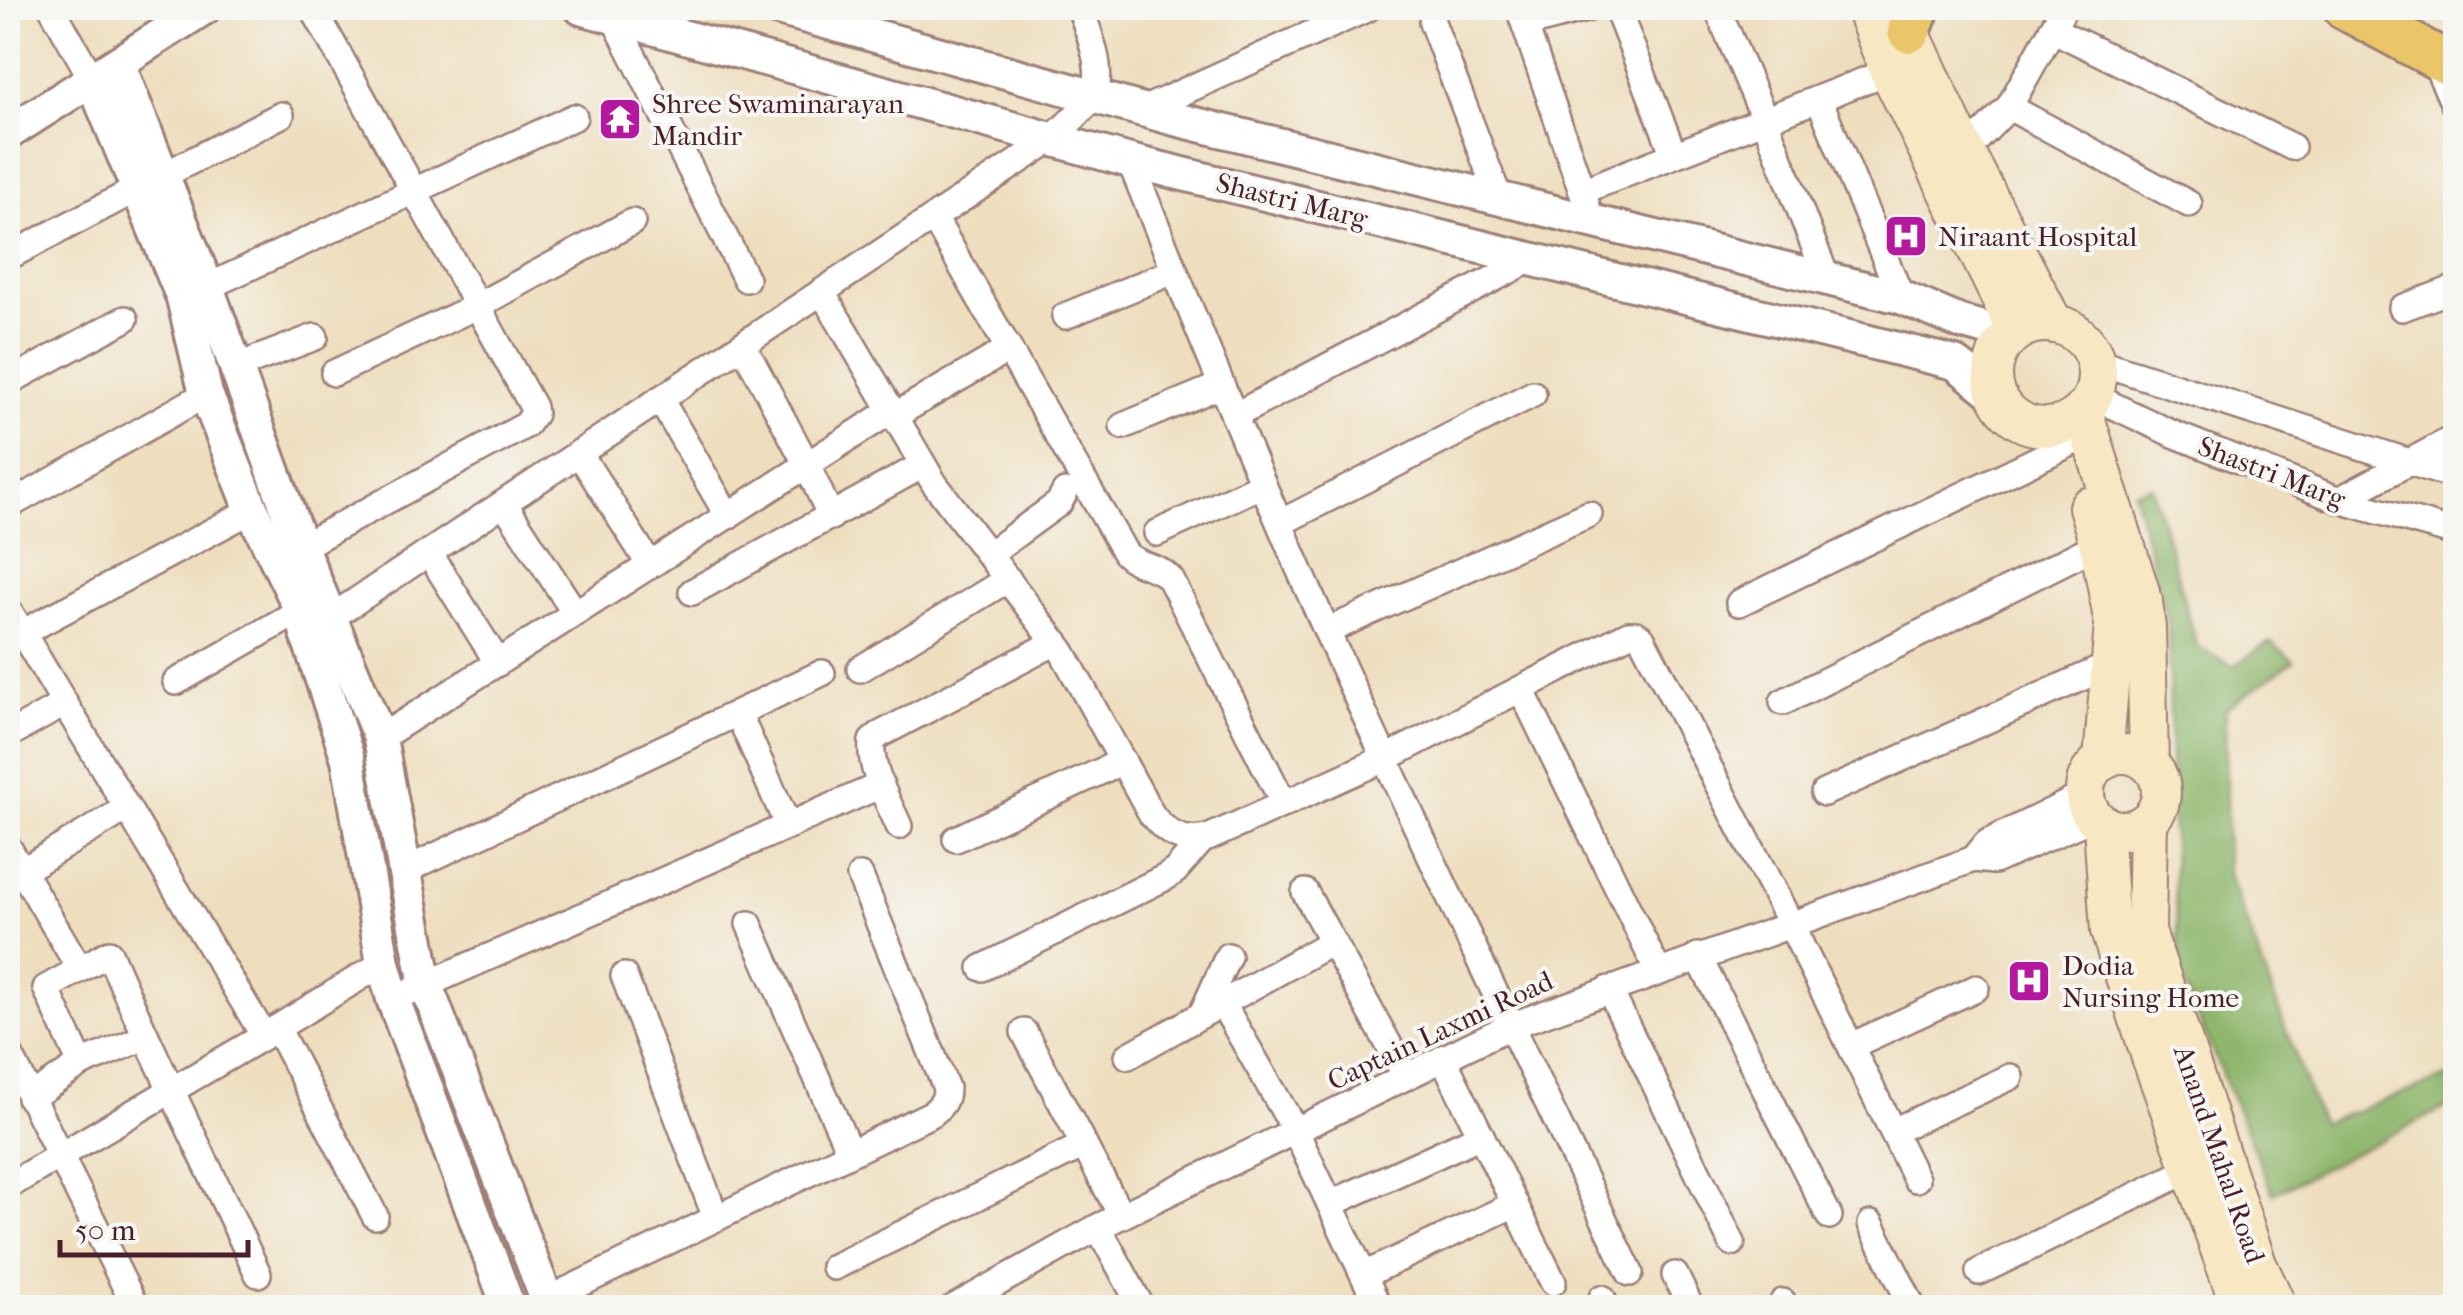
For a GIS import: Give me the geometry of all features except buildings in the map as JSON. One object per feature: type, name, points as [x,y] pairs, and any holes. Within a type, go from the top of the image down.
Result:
[{"type":"main road","points":[[1865,8],[1890,70],[2028,330]]},
{"type":"main road","points":[[2345,8],[2444,62]]},
{"type":"main road","points":[[1908,15],[1964,152],[2028,330]]},
{"type":"main road","points":[[2082,406],[2051,426],[2034,426],[2019,420],[1997,396],[1994,363],[2000,348],[2028,330],[2060,324],[2089,345],[2082,406],[2074,462],[2100,544],[2114,624],[2103,760]]},
{"type":"main road","points":[[2082,406],[2142,602],[2149,764]]},
{"type":"main road","points":[[2127,754],[2149,764],[2157,775],[2161,799],[2148,821],[2125,830],[2093,812],[2088,780],[2103,760],[2127,754]]},
{"type":"main road","name":"Anand Mahal Road","points":[[2093,812],[2110,931],[2151,1057],[2191,1169],[2267,1307]]},
{"type":"main road","name":"Anand Mahal Road","points":[[2148,821],[2146,930],[2257,1264],[2267,1307]]},
{"type":"street","points":[[52,8],[105,71],[150,182],[206,394],[252,510],[317,614],[380,738],[426,984],[548,1304],[933,1113],[946,1098],[946,1088],[860,876]]},
{"type":"street","points":[[9,129],[204,8]]},
{"type":"street","points":[[301,547],[526,426],[534,414],[313,8]]},
{"type":"street","name":"Shastri Marg","points":[[774,8],[1142,110],[1499,198],[1586,206],[1901,298],[1960,322],[2028,330]]},
{"type":"street","points":[[1142,110],[1368,8]]},
{"type":"street","points":[[1589,8],[1528,13],[1586,206],[1674,155],[1890,70]]},
{"type":"street","points":[[1717,8],[1827,279]]},
{"type":"street","points":[[176,682],[317,614],[429,553],[1052,139],[1094,96],[1098,80],[1083,9]]},
{"type":"street","points":[[597,12],[746,279]]},
{"type":"street","name":"Shastri Marg","points":[[597,12],[1130,160],[1955,362],[1997,396]]},
{"type":"street","points":[[1620,14],[1674,155]]},
{"type":"street","points":[[1964,152],[2009,107],[2058,18],[2292,146]]},
{"type":"street","points":[[1432,22],[1499,198]]},
{"type":"street","points":[[2444,62],[2456,109]]},
{"type":"street","points":[[1819,99],[1901,298]]},
{"type":"street","points":[[2009,107],[2189,204]]},
{"type":"street","points":[[8,257],[281,114]]},
{"type":"street","points":[[207,286],[574,117]]},
{"type":"street","points":[[1130,160],[1234,416],[1328,631],[1510,1026],[1630,1273]]},
{"type":"street","points":[[150,182],[207,286],[301,547],[317,614],[306,634],[348,758],[383,962],[393,999],[509,1308]]},
{"type":"street","points":[[934,218],[1126,553],[1132,560],[1157,568],[1171,580],[1284,804]]},
{"type":"street","points":[[334,374],[477,306],[632,222]]},
{"type":"street","points":[[1234,416],[1531,259]]},
{"type":"street","points":[[1065,316],[1174,270]]},
{"type":"street","points":[[2402,308],[2456,288]]},
{"type":"street","points":[[822,292],[934,483],[1056,642],[1152,815],[1176,838],[1203,839],[1386,758],[1628,634],[1642,638],[1790,923],[1916,1179]]},
{"type":"street","points":[[8,382],[125,319]]},
{"type":"street","points":[[236,367],[314,336]]},
{"type":"street","points":[[743,344],[830,517]]},
{"type":"street","points":[[380,738],[807,465],[1009,349]]},
{"type":"street","points":[[1123,426],[1222,386]]},
{"type":"street","points":[[8,506],[206,394]]},
{"type":"street","points":[[1280,522],[1533,394]]},
{"type":"street","points":[[660,400],[728,516]]},
{"type":"street","points":[[1739,603],[2082,406]]},
{"type":"street","name":"Shastri Marg","points":[[2082,406],[2408,462],[2456,476]]},
{"type":"street","name":"Shastri Marg","points":[[2082,406],[2171,433],[2339,500],[2456,533]]},
{"type":"street","points":[[2339,500],[2456,437]]},
{"type":"street","points":[[579,453],[650,565]]},
{"type":"street","points":[[692,592],[923,465]]},
{"type":"street","points":[[1157,533],[1263,484]]},
{"type":"street","points":[[988,554],[1059,503],[1065,492]]},
{"type":"street","points":[[504,503],[575,614]]},
{"type":"street","points":[[22,633],[252,510]]},
{"type":"street","points":[[1328,631],[1588,514]]},
{"type":"street","points":[[1782,702],[2100,544]]},
{"type":"street","points":[[429,553],[498,662]]},
{"type":"street","points":[[860,669],[1008,579]]},
{"type":"street","points":[[8,609],[127,808],[271,1032],[375,1216]]},
{"type":"street","points":[[899,826],[871,751],[872,741],[1056,642]]},
{"type":"street","points":[[1824,793],[2112,664]]},
{"type":"street","points":[[404,872],[822,673]]},
{"type":"street","points":[[1521,689],[1658,971]]},
{"type":"street","points":[[8,735],[64,704]]},
{"type":"street","points":[[738,713],[788,826]]},
{"type":"street","points":[[956,839],[1123,762]]},
{"type":"street","points":[[393,999],[882,784]]},
{"type":"street","points":[[22,871],[127,808]]},
{"type":"street","name":"Captain Laxmi Road","points":[[954,1308],[1110,1221],[1510,1026],[1974,858],[1994,860],[2093,812]]},
{"type":"street","points":[[982,968],[1166,878],[1203,839]]},
{"type":"street","points":[[8,847],[80,969]]},
{"type":"street","points":[[1304,892],[1406,1076]]},
{"type":"street","points":[[749,924],[850,1153]]},
{"type":"street","points":[[1128,1056],[1332,942]]},
{"type":"street","points":[[81,1064],[46,988],[108,953],[258,1274]]},
{"type":"street","points":[[1212,1009],[1228,956]]},
{"type":"street","points":[[1698,956],[1829,1216]]},
{"type":"street","points":[[8,1186],[383,962]]},
{"type":"street","points":[[624,976],[716,1218]]},
{"type":"street","points":[[1851,1046],[1976,988]]},
{"type":"street","points":[[1609,989],[1732,1243]]},
{"type":"street","points":[[1212,1009],[1296,1130],[1379,1308]]},
{"type":"street","points":[[1024,1032],[1084,1146],[1139,1307]]},
{"type":"street","points":[[30,1098],[81,1064],[145,1038]]},
{"type":"street","points":[[8,1051],[136,1308]]},
{"type":"street","points":[[1443,1058],[1553,1282]]},
{"type":"street","points":[[1892,1131],[2010,1077]]},
{"type":"street","points":[[1330,1204],[1481,1135]]},
{"type":"street","points":[[834,1268],[1084,1146]]},
{"type":"street","points":[[1979,1272],[2191,1169]]},
{"type":"street","points":[[1364,1275],[1515,1204]]},
{"type":"street","points":[[1870,1224],[1913,1308]]},
{"type":"street","points":[[1676,1275],[1692,1308]]},
{"type":"green space","points":[[2152,486],[2197,646],[2233,666],[2270,642],[2294,661],[2225,709],[2227,871],[2321,1124],[2455,1074],[2455,1103],[2273,1194],[2180,975],[2168,624],[2134,492]]},
{"type":"place","name":"Shree Swaminarayan Mandir","points":[[620,119]]},
{"type":"place","name":"Niraant Hospital","points":[[1906,236]]},
{"type":"place","name":"Dodia Nursing Home","points":[[2029,981]]}]
